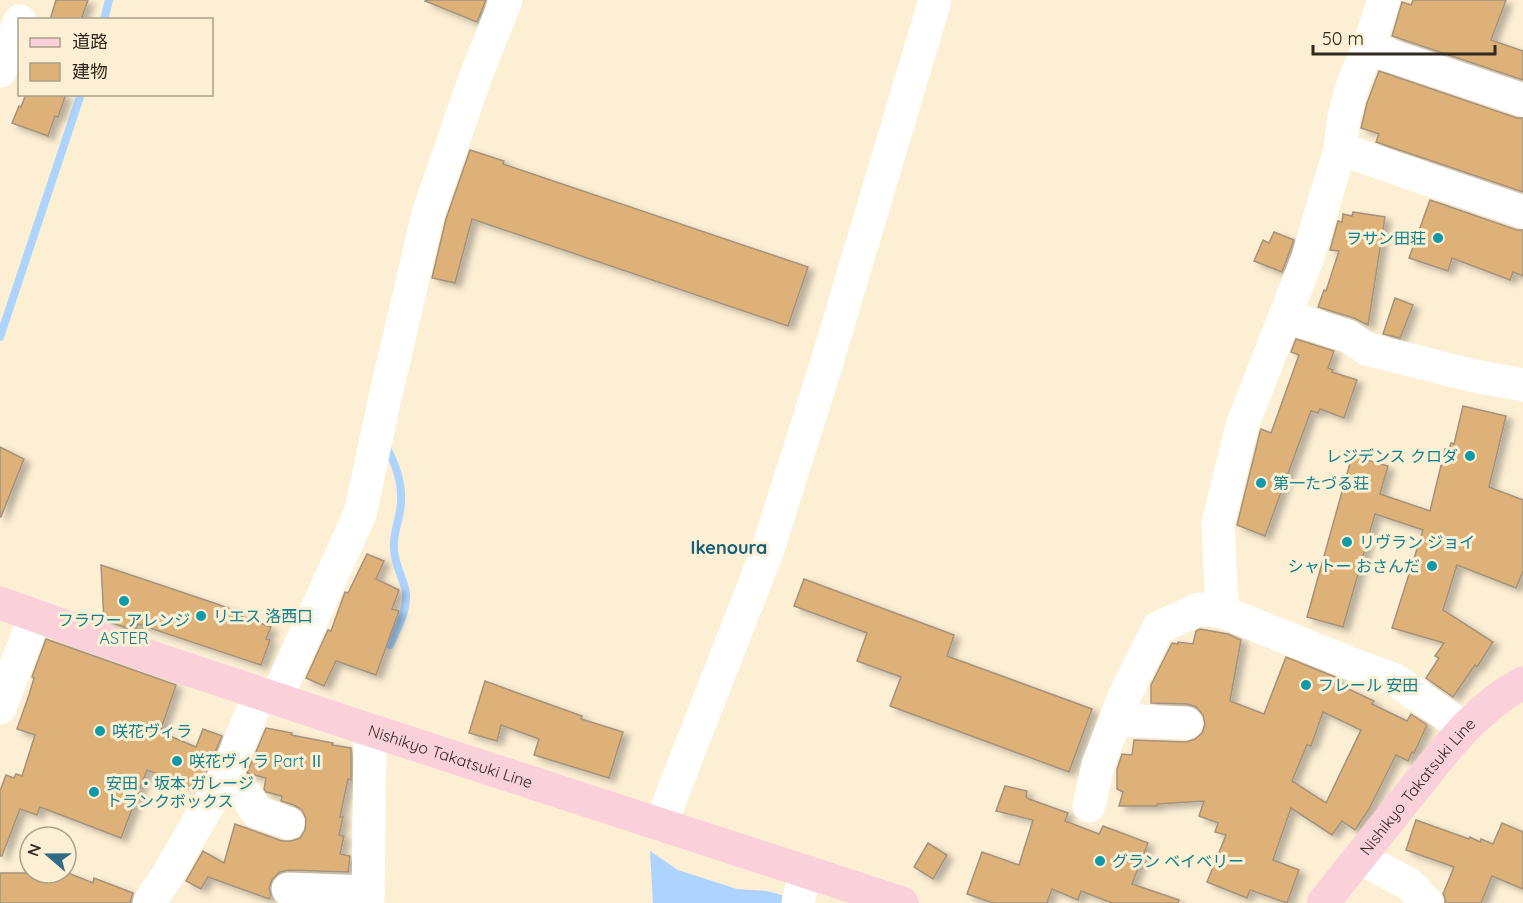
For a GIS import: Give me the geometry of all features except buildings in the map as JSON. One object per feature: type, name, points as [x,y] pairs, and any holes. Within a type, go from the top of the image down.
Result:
[{"type":"main road","name":"Nishikyo Takatsuki Line","points":[[0,603],[268,696],[661,825],[802,888],[902,903]]},
{"type":"main road","name":"Nishikyo Takatsuki Line","points":[[1323,903],[1442,754],[1497,699],[1523,683]]},
{"type":"street","points":[[149,903],[227,772],[360,514],[428,214],[506,0]]},
{"type":"street","points":[[661,825],[767,552],[827,362],[935,0]]},
{"type":"street","points":[[1223,612],[1218,523],[1242,426],[1308,257],[1340,149],[1344,116],[1354,81],[1384,0]]},
{"type":"street","points":[[0,71],[16,21]]},
{"type":"street","points":[[1368,48],[1523,100]]},
{"type":"street","points":[[1340,149],[1523,212]]},
{"type":"street","points":[[1285,316],[1348,336],[1367,350],[1470,375],[1523,385]]},
{"type":"street","points":[[1089,806],[1098,765],[1124,697],[1158,628],[1199,609],[1223,612],[1395,680],[1465,729]]},
{"type":"street","points":[[0,708],[35,616]]},
{"type":"street","points":[[1116,720],[1186,723]]},
{"type":"street","points":[[288,890],[368,898],[370,730]]},
{"type":"street","points":[[220,783],[245,794],[258,812],[288,823]]},
{"type":"street","points":[[1361,856],[1409,884],[1427,903]]},
{"type":"water","points":[[650,851],[678,870],[737,889],[767,891],[782,895],[783,903],[653,903]]},
{"type":"waterway","points":[[104,18],[109,0]]},
{"type":"waterway","points":[[0,337],[80,96]]},
{"type":"waterway","points":[[388,445],[400,487],[401,503],[394,548],[406,595],[402,618],[390,645]]},
{"type":"place","name":"ヲサン田荘","points":[[1438,238]]},
{"type":"place","name":"レジデンス クロダ","points":[[1470,456]]},
{"type":"place","name":"第一たづる荘","points":[[1261,483]]},
{"type":"place","name":"リヴラン ジョイ","points":[[1347,542]]},
{"type":"place","name":"シャトー おさんだ","points":[[1432,566]]},
{"type":"place","name":"フラワー アレンジ ASTER","points":[[124,601]]},
{"type":"place","name":"リエス 洛西口","points":[[201,616]]},
{"type":"place","name":"フレール 安田","points":[[1306,685]]},
{"type":"place","name":"咲花ヴィラ","points":[[100,731]]},
{"type":"place","name":"咲花ヴィラ Part Ⅱ","points":[[177,761]]},
{"type":"place","name":"安田・坂本 ガレージ トランクボックス","points":[[94,792]]},
{"type":"place","name":"グラン ベイベリー","points":[[1100,861]]},
{"type":"district","name":"Ikenoura","points":[[729,547]]}]
